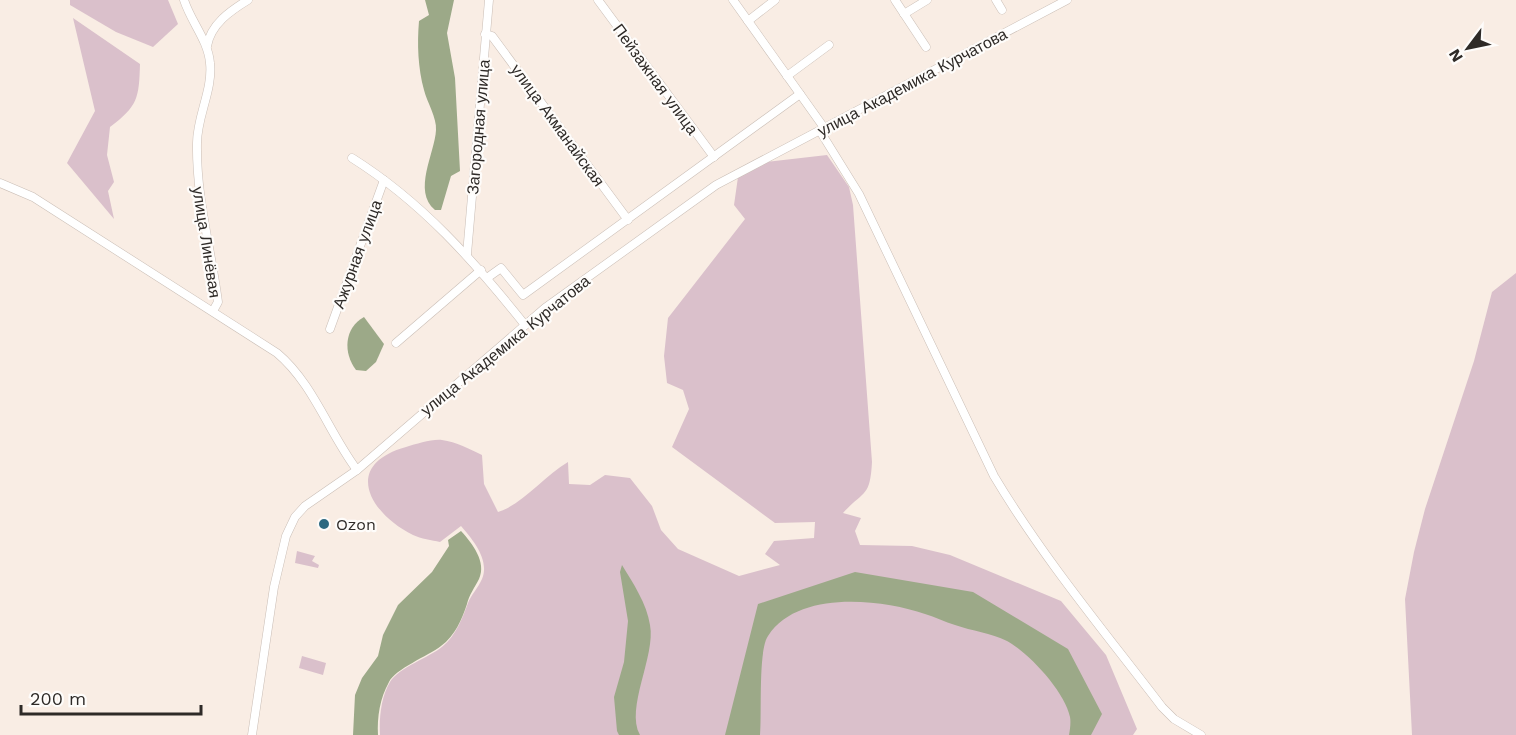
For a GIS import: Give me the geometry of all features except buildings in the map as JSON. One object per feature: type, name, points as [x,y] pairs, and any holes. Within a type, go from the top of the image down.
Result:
[{"type":"street","name":"улица Линёвая","points":[[184,0],[194,27],[207,46],[210,64],[210,79],[198,122],[197,188],[214,270],[218,302],[213,311]]},
{"type":"street","points":[[207,46],[209,34],[216,25],[248,0]]},
{"type":"street","name":"Загородная улица","points":[[467,254],[489,0]]},
{"type":"street","name":"Пейзажная улица","points":[[598,0],[714,157]]},
{"type":"street","points":[[733,0],[800,94],[859,194],[994,476],[1012,506],[1056,570],[1162,707],[1174,718],[1201,735]]},
{"type":"street","points":[[748,21],[775,0]]},
{"type":"street","points":[[894,0],[926,47]]},
{"type":"street","points":[[904,14],[927,0]]},
{"type":"street","points":[[996,0],[1002,10]]},
{"type":"street","name":"улица Академика Курчатова","points":[[252,735],[274,587],[286,536],[295,517],[307,504],[357,470],[525,325],[622,251],[717,185],[1067,0]]},
{"type":"street","name":"улица Акманайская","points":[[485,34],[492,36],[627,220]]},
{"type":"street","points":[[788,76],[829,45]]},
{"type":"street","points":[[487,278],[501,268],[523,295],[800,94]]},
{"type":"street","points":[[352,158],[426,213],[467,254],[525,325]]},
{"type":"street","name":"Ажурная улица","points":[[330,329],[384,180]]},
{"type":"street","points":[[0,183],[33,197],[213,311],[287,362],[357,470]]},
{"type":"street","points":[[396,343],[481,270]]},
{"type":"shaded area","points":[[70,0],[168,0],[178,24],[153,47],[116,32],[70,5]]},
{"type":"shaded area","points":[[425,0],[454,0],[447,33],[455,78],[460,171],[451,176],[441,210],[435,210],[428,202],[425,193],[426,172],[436,130],[435,120],[425,95],[418,56],[419,21],[429,15]]},
{"type":"shaded area","points":[[73,18],[140,64],[139,85],[132,107],[110,127],[107,155],[114,182],[108,191],[114,219],[67,163],[95,111]]},
{"type":"shaded area","points":[[827,155],[849,187],[853,205],[872,462],[870,482],[865,492],[843,513],[861,518],[855,531],[860,545],[912,546],[950,555],[1061,601],[1106,655],[1137,729],[1133,735],[380,735],[381,708],[390,682],[407,667],[448,642],[484,572],[479,551],[461,526],[440,542],[413,535],[397,526],[384,514],[369,490],[368,477],[374,465],[386,455],[406,447],[438,440],[458,444],[482,455],[484,484],[498,512],[516,503],[568,462],[569,484],[590,485],[605,475],[630,478],[652,506],[661,530],[678,549],[739,576],[780,565],[765,554],[774,541],[814,538],[815,522],[775,523],[672,447],[689,409],[683,390],[667,383],[664,356],[668,318],[745,219],[734,205],[738,177],[766,162]]},
{"type":"shaded area","points":[[1516,273],[1516,735],[1412,735],[1405,599],[1414,552],[1425,509],[1474,361],[1492,292]]},
{"type":"shaded area","points":[[364,317],[384,344],[376,362],[366,371],[356,370],[348,349],[349,334],[352,328]]},
{"type":"shaded area","points":[[461,531],[477,553],[481,573],[457,627],[441,646],[392,677],[381,701],[378,735],[353,735],[355,695],[362,678],[378,656],[383,635],[398,605],[432,572],[449,546],[448,540]]},
{"type":"shaded area","points":[[297,551],[315,556],[312,561],[319,565],[318,568],[295,563]]},
{"type":"shaded area","points":[[622,565],[643,602],[650,625],[649,651],[636,711],[636,724],[640,735],[619,735],[617,731],[614,697],[624,662],[628,621],[620,572]]},
{"type":"shaded area","points":[[855,572],[973,592],[1068,649],[1102,714],[1091,735],[1069,735],[1070,717],[1067,707],[1054,685],[1025,654],[1007,641],[907,609],[863,602],[841,602],[799,611],[782,621],[768,636],[763,655],[760,735],[725,735],[758,604]]},
{"type":"shaded area","points":[[302,656],[326,663],[323,675],[299,668]]},
{"type":"place","name":"Ozon","points":[[324,524]]}]
